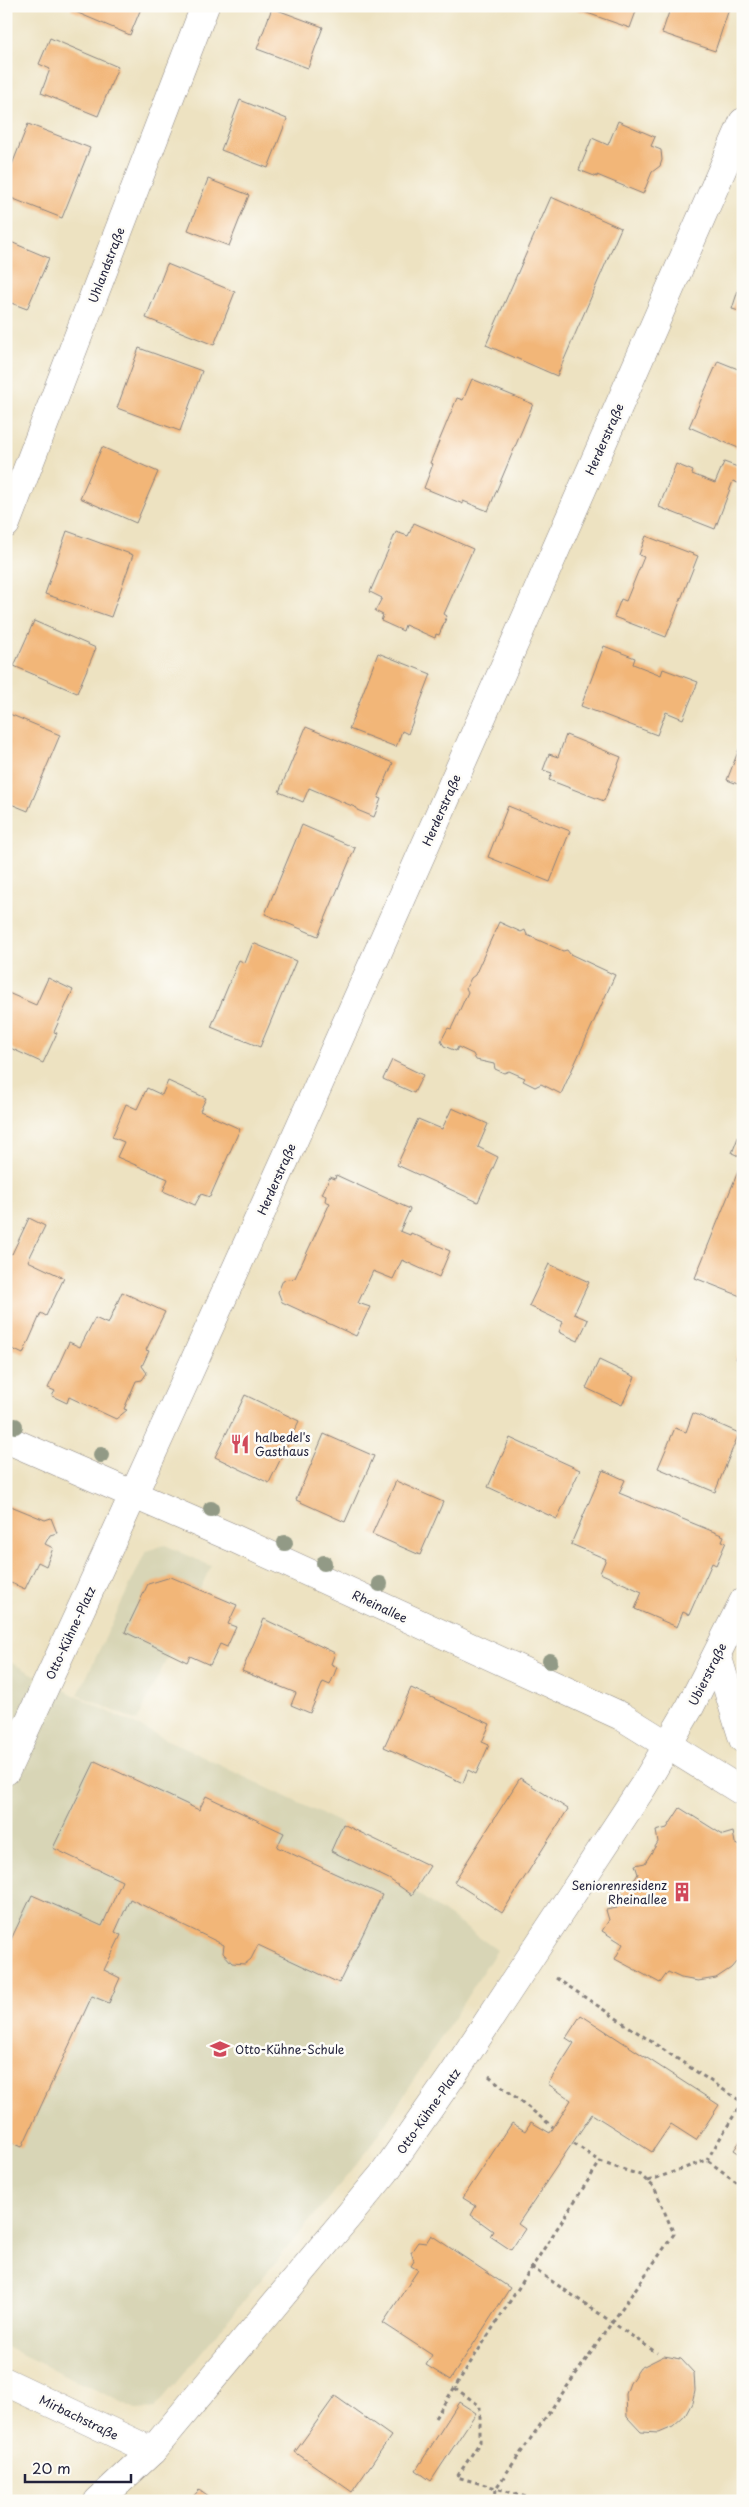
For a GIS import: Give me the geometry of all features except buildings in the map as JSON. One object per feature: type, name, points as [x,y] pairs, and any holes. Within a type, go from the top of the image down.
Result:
[{"type":"street","name":"Uhlandstraße","points":[[6,524],[205,6]]},
{"type":"street","name":"Herderstraße","points":[[134,1495],[498,682],[743,122]]},
{"type":"street","name":"Rheinallee","points":[[6,1439],[134,1495],[621,1716],[743,1792]]},
{"type":"street","name":"Otto-Kühne-Platz","points":[[6,1771],[134,1495]]},
{"type":"street","name":"Ubierstraße","points":[[668,1745],[717,1655],[743,1602]]},
{"type":"street","points":[[717,1655],[743,1739]]},
{"type":"street","name":"Otto-Kühne-Platz","points":[[152,2451],[386,2172],[465,2057],[644,1785],[668,1745]]},
{"type":"street","name":"Mirbachstraße","points":[[6,2382],[152,2451]]},
{"type":"street","points":[[98,2501],[152,2451]]},
{"type":"path","points":[[529,1960],[742,2102],[706,2160],[648,2182]]},
{"type":"path","points":[[465,2057],[553,2128]]},
{"type":"path","points":[[495,2501],[496,2488],[674,2234],[654,2187],[640,2175],[600,2162],[574,2143]]},
{"type":"path","points":[[706,2160],[743,2188]]},
{"type":"path","points":[[436,2418],[600,2162]]},
{"type":"path","points":[[531,2268],[657,2354]]},
{"type":"path","points":[[454,2388],[480,2406],[480,2442],[457,2476],[539,2501]]},
{"type":"shaded area","points":[[165,1545],[211,1566],[137,1721],[78,1695],[146,1551]]},
{"type":"shaded area","name":"Otto-Kühne-Schule","points":[[6,1660],[78,1697],[430,1866],[415,1892],[497,1950],[370,2148],[155,2408],[138,2410],[6,2347]]},
{"type":"place","name":"halbedel's Gasthaus","points":[[240,1444]]},
{"type":"place","name":"Seniorenresidenz Rheinallee","points":[[682,1892]]},
{"type":"place","name":"Otto-Kühne-Schule","points":[[220,2049]]}]
